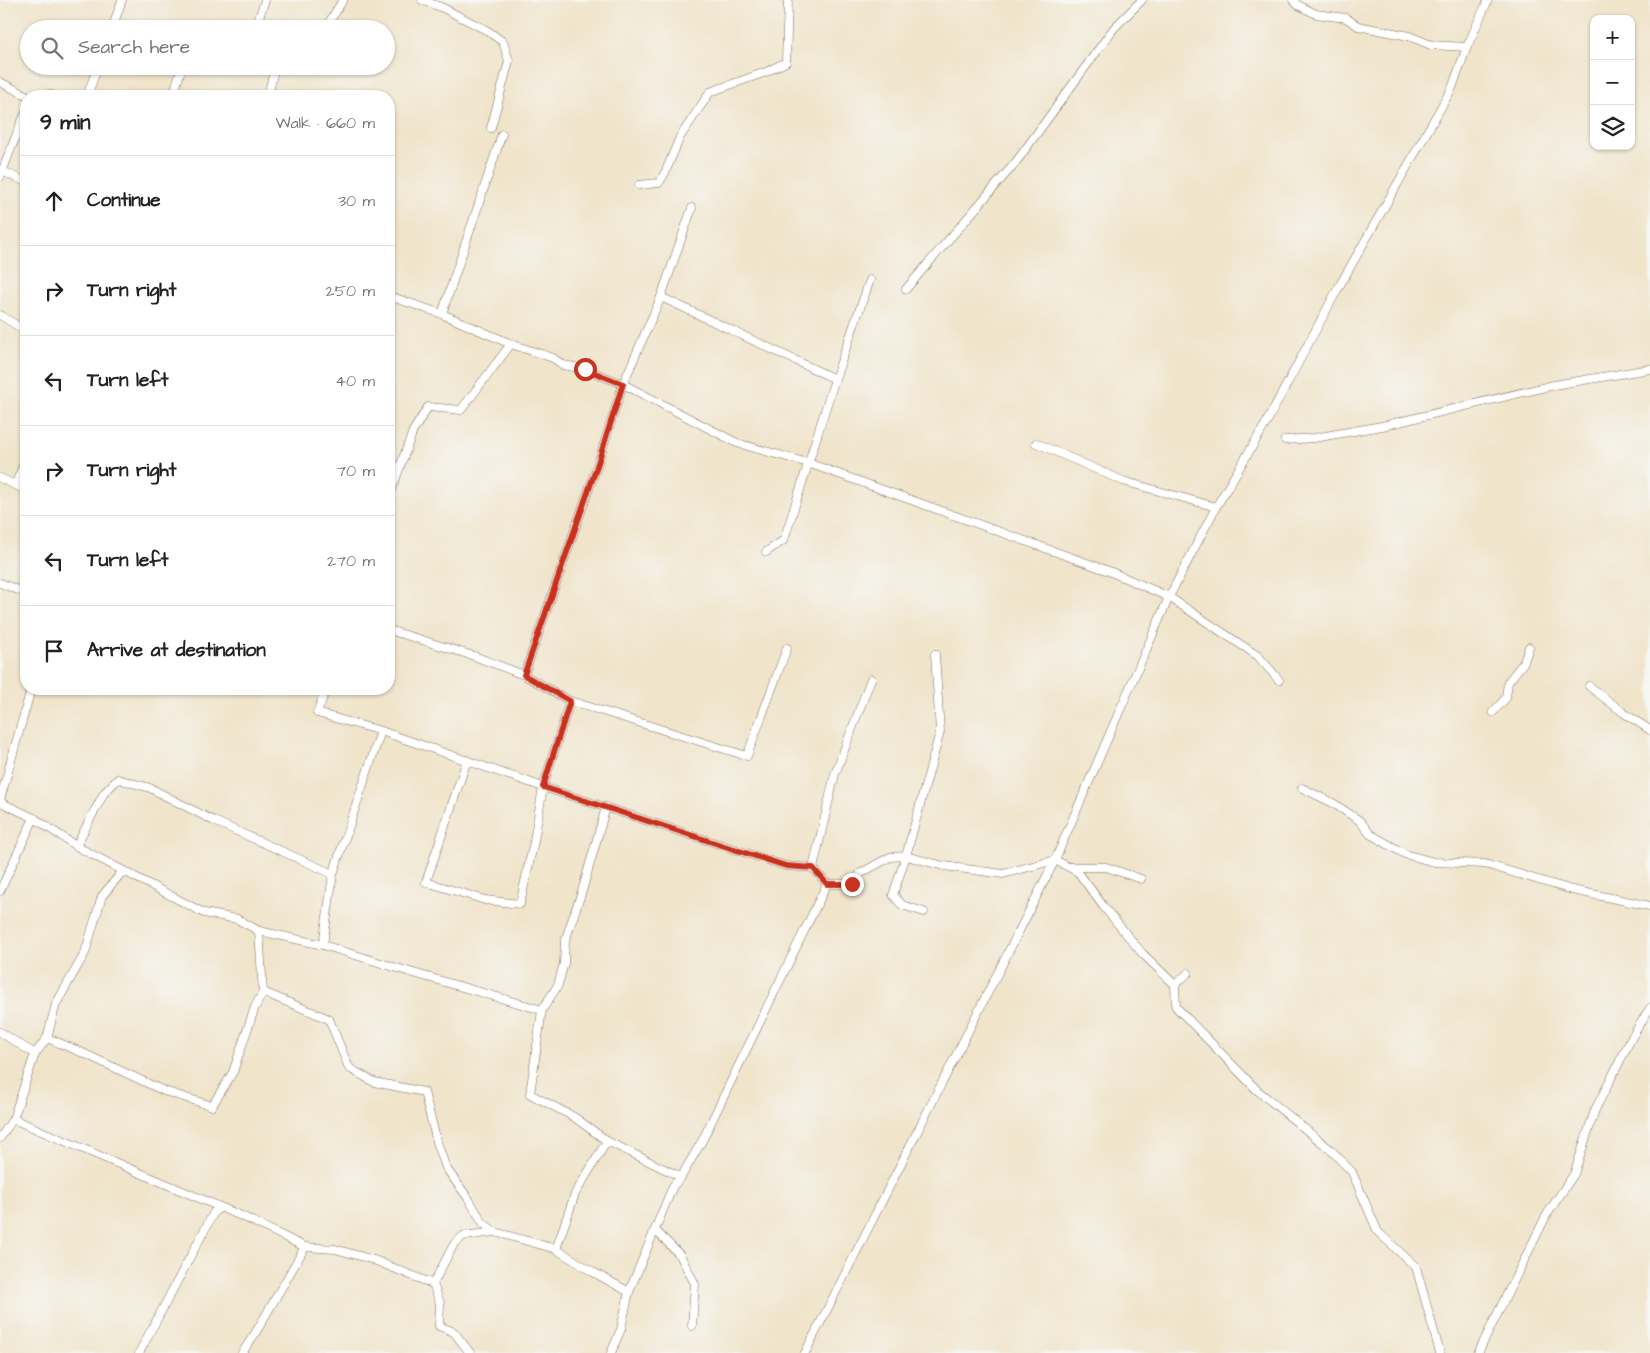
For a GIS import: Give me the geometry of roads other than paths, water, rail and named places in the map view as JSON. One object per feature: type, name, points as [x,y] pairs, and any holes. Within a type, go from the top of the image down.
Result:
[{"type":"street","points":[[115,20],[122,0]]},
{"type":"street","points":[[258,20],[264,0]]},
{"type":"street","points":[[331,20],[343,0]]},
{"type":"street","points":[[422,0],[443,8],[488,31],[503,42],[509,61],[491,128]]},
{"type":"street","points":[[639,185],[659,183],[680,137],[710,92],[766,72],[786,62],[788,0]]},
{"type":"street","points":[[906,289],[1016,162],[1114,28],[1142,0]]},
{"type":"street","points":[[1293,0],[1298,5],[1316,14],[1346,18],[1358,26],[1409,36],[1431,45],[1468,47]]},
{"type":"street","points":[[805,1353],[1055,860],[1169,597],[1216,507],[1265,425],[1336,292],[1452,88],[1488,0]]},
{"type":"street","points":[[90,90],[95,75]]},
{"type":"street","points":[[175,90],[179,75]]},
{"type":"street","points":[[269,90],[273,75]]},
{"type":"street","points":[[0,82],[20,92]]},
{"type":"street","points":[[20,126],[1,173],[20,180]]},
{"type":"street","points":[[442,314],[502,134]]},
{"type":"street","points":[[524,675],[596,469],[623,384],[661,297],[692,208]]},
{"type":"street","points":[[766,552],[784,540],[835,379],[870,280]]},
{"type":"street","points":[[661,297],[835,379]]},
{"type":"street","points":[[395,298],[442,314],[511,344],[552,358],[563,365],[585,369],[623,384],[737,443],[808,463],[1109,571],[1169,597],[1258,656],[1279,680]]},
{"type":"street","points":[[0,315],[20,327]]},
{"type":"street","points":[[395,480],[413,431],[428,407],[462,410],[511,344]]},
{"type":"street","points":[[1285,440],[1314,438],[1382,426],[1554,385],[1650,369]]},
{"type":"street","points":[[1036,443],[1123,481],[1216,507]]},
{"type":"street","points":[[15,485],[20,473]]},
{"type":"street","points":[[0,478],[20,487]]},
{"type":"street","points":[[0,583],[20,591]]},
{"type":"street","points":[[395,632],[474,656],[524,675],[570,701],[747,756],[787,648]]},
{"type":"street","points":[[1493,712],[1506,698],[1508,682],[1524,662],[1529,647]]},
{"type":"street","points":[[924,912],[902,906],[893,895],[906,856],[940,732],[935,654]]},
{"type":"street","points":[[813,868],[835,774],[871,679]]},
{"type":"street","points":[[1589,686],[1650,730]]},
{"type":"street","points":[[29,695],[0,801],[34,818],[76,846],[204,913],[237,919],[259,931],[323,945],[542,1010]]},
{"type":"street","points":[[324,695],[317,713],[381,731],[543,787],[786,866],[813,868],[827,884],[852,884],[862,873],[890,857],[906,856],[944,866],[1003,874],[1055,860],[1078,872],[1102,906],[1142,953],[1175,986],[1176,1007],[1256,1090],[1331,1150],[1352,1172],[1378,1232],[1416,1267],[1440,1353]]},
{"type":"street","points":[[467,760],[426,882],[485,900],[520,904],[534,841],[543,787],[570,701]]},
{"type":"street","points":[[323,945],[333,874],[381,731]]},
{"type":"street","points":[[76,846],[104,794],[118,779],[150,788],[214,821],[333,874]]},
{"type":"street","points":[[1302,788],[1333,803],[1360,821],[1370,834],[1405,854],[1434,862],[1485,864],[1572,890],[1650,906]]},
{"type":"street","points":[[606,807],[583,888],[565,942],[564,963],[558,985],[542,1010],[530,1094],[574,1117],[606,1141],[681,1177]]},
{"type":"street","points":[[0,890],[34,818]]},
{"type":"street","points":[[1067,866],[1106,867],[1141,879]]},
{"type":"street","points":[[0,1138],[14,1119],[35,1054],[47,1038],[56,1004],[85,953],[102,896],[123,871]]},
{"type":"street","points":[[611,1353],[620,1329],[629,1292],[673,1186],[681,1177],[702,1141],[827,884]]},
{"type":"street","points":[[47,1038],[164,1090],[212,1106],[233,1072],[255,1007],[263,992],[259,931]]},
{"type":"street","points":[[1175,986],[1188,973]]},
{"type":"street","points":[[263,992],[329,1019],[349,1068],[374,1082],[424,1092],[446,1168],[468,1198],[483,1223],[495,1232],[556,1249],[629,1292]]},
{"type":"street","points":[[1478,1353],[1546,1216],[1574,1174],[1595,1110],[1632,1037],[1650,1008]]},
{"type":"street","points":[[0,1032],[35,1054]]},
{"type":"street","points":[[14,1119],[305,1247],[335,1249],[374,1260],[433,1284],[440,1303],[439,1326],[454,1332],[470,1353]]},
{"type":"street","points":[[556,1249],[575,1194],[606,1141]]},
{"type":"street","points":[[139,1353],[214,1212],[220,1208]]},
{"type":"street","points":[[655,1230],[680,1254],[696,1284],[692,1326]]},
{"type":"street","points":[[433,1284],[454,1244],[463,1236],[495,1232]]},
{"type":"street","points":[[242,1353],[305,1247]]}]
